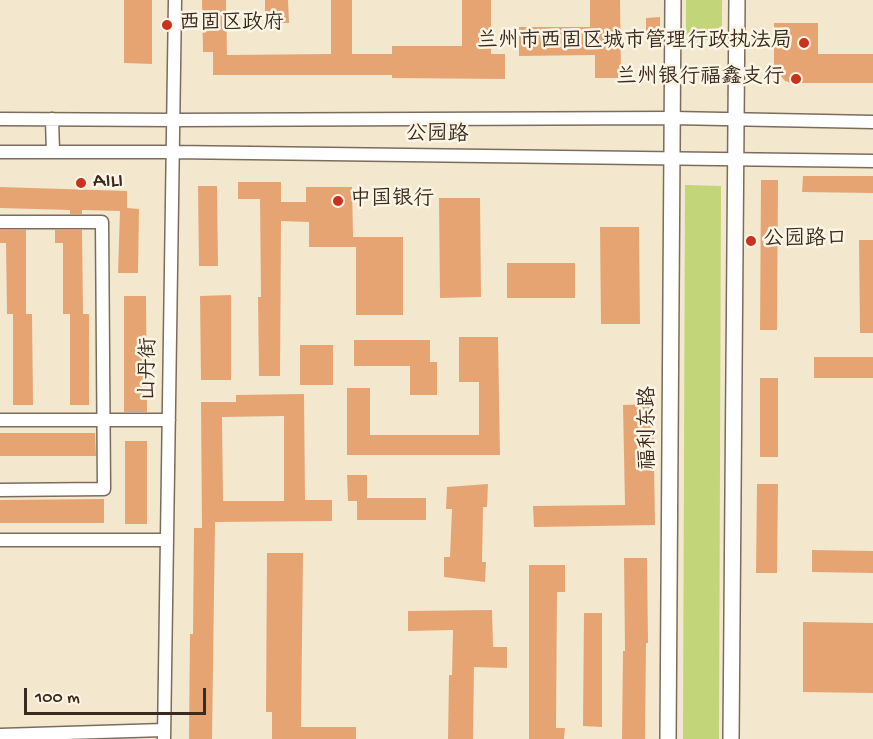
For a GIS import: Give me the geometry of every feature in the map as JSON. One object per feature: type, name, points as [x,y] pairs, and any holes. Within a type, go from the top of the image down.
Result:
[{"type":"main road","name":"福利东路","points":[[668,739],[674,0]]},
{"type":"main road","points":[[731,739],[737,0]]},
{"type":"street","name":"山丹街","points":[[164,734],[175,0]]},
{"type":"street","name":"公园路","points":[[0,118],[174,120],[673,118],[873,122]]},
{"type":"street","points":[[52,119],[53,152]]},
{"type":"street","name":"公园路","points":[[0,152],[873,161]]},
{"type":"street","points":[[0,222],[102,222],[104,420],[104,489],[0,490]]},
{"type":"street","points":[[0,420],[169,420]]},
{"type":"street","points":[[0,540],[167,540]]},
{"type":"street","points":[[0,735],[164,734]]},
{"type":"green space","points":[[686,0],[722,0],[722,40],[686,40]]},
{"type":"green space","points":[[685,185],[721,186],[719,739],[683,739]]},
{"type":"building","points":[[124,0],[152,0],[152,64],[124,63]]},
{"type":"building","points":[[202,0],[226,0],[227,55],[331,54],[331,0],[352,0],[352,54],[392,54],[392,46],[462,46],[462,0],[491,0],[491,54],[505,54],[505,79],[392,78],[392,75],[213,75],[213,52],[203,52]]},
{"type":"building","points":[[265,0],[288,0],[289,23],[265,23]]},
{"type":"building","points":[[590,0],[620,0],[621,78],[595,78],[595,55],[519,56],[519,27],[590,27]]},
{"type":"building","points":[[660,17],[660,37],[646,37],[646,18]]},
{"type":"building","points":[[774,23],[818,23],[818,54],[873,54],[873,83],[792,83],[785,81],[776,70],[774,63]]},
{"type":"building","points":[[803,176],[873,176],[873,193],[802,192]]},
{"type":"building","points":[[761,180],[778,180],[777,330],[760,330]]},
{"type":"building","points":[[238,182],[281,182],[281,202],[306,202],[306,187],[352,187],[353,237],[403,237],[403,315],[356,315],[356,247],[309,247],[309,222],[281,221],[280,376],[259,376],[260,199],[238,199]]},
{"type":"building","points":[[198,186],[217,186],[218,266],[199,266]]},
{"type":"building","points":[[0,187],[127,191],[127,208],[139,209],[138,273],[118,273],[120,211],[82,210],[82,214],[70,214],[70,210],[0,208]]},
{"type":"building","points":[[439,198],[480,198],[481,297],[440,298]]},
{"type":"building","points":[[600,227],[639,227],[640,324],[601,324]]},
{"type":"building","points":[[0,230],[26,230],[26,314],[32,314],[33,405],[13,405],[13,314],[7,314],[6,243],[0,243]]},
{"type":"building","points":[[55,230],[82,230],[83,314],[89,314],[89,405],[70,405],[70,314],[63,314],[63,243],[55,243]]},
{"type":"building","points":[[859,240],[873,240],[873,333],[860,333]]},
{"type":"building","points":[[507,263],[575,263],[575,298],[507,298]]},
{"type":"building","points":[[231,295],[231,380],[201,380],[200,296]]},
{"type":"building","points":[[124,296],[146,296],[147,412],[124,412]]},
{"type":"building","points":[[459,337],[498,337],[500,455],[347,455],[347,388],[370,388],[370,435],[479,435],[479,382],[459,382]]},
{"type":"building","points":[[354,340],[430,340],[430,362],[437,362],[437,395],[410,395],[410,366],[354,366]]},
{"type":"building","points":[[300,345],[333,345],[333,385],[300,385]]},
{"type":"building","points":[[814,357],[873,357],[873,378],[814,378]]},
{"type":"building","points":[[760,378],[778,378],[778,457],[760,457]]},
{"type":"building","points":[[304,394],[305,500],[332,500],[332,521],[215,522],[212,739],[189,739],[194,528],[202,528],[201,402],[236,402],[236,395]],"holes":[[[284,416],[284,501],[223,501],[222,417]]]},
{"type":"building","points":[[653,404],[655,525],[534,527],[533,506],[625,505],[623,405]]},
{"type":"building","points":[[0,433],[95,433],[96,456],[0,456]]},
{"type":"building","points":[[125,441],[147,441],[147,524],[125,524]]},
{"type":"building","points":[[347,475],[367,475],[367,498],[426,498],[426,520],[357,520],[357,501],[348,501]]},
{"type":"building","points":[[488,484],[487,507],[483,507],[482,562],[486,562],[485,582],[444,577],[444,557],[450,557],[452,509],[446,509],[447,487]]},
{"type":"building","points":[[757,484],[778,484],[777,573],[756,573]]},
{"type":"building","points":[[104,499],[104,523],[0,523],[0,500]]},
{"type":"building","points":[[812,550],[873,551],[873,573],[812,572]]},
{"type":"building","points":[[267,553],[303,553],[301,727],[356,727],[356,739],[272,739],[272,712],[266,712]]},
{"type":"building","points":[[624,558],[647,558],[648,643],[646,643],[645,739],[622,739],[623,651],[625,651]]},
{"type":"building","points":[[529,565],[565,565],[565,592],[557,592],[556,728],[565,728],[564,739],[529,739]]},
{"type":"building","points":[[492,610],[493,647],[507,647],[507,668],[474,667],[473,739],[448,739],[449,675],[452,675],[453,630],[408,631],[408,611]]},
{"type":"building","points":[[584,613],[602,613],[602,727],[583,726]]},
{"type":"building","points":[[803,622],[873,623],[873,693],[803,692]]},
{"type":"place","name":"西固区政府","points":[[167,25]]},
{"type":"place","name":"兰州市西固区城市管理行政执法局","points":[[804,43]]},
{"type":"place","name":"兰州银行福鑫支行","points":[[796,79]]},
{"type":"place","name":"AILI","points":[[81,183]]},
{"type":"place","name":"中国银行","points":[[338,201]]},
{"type":"place","name":"公园路口","points":[[751,241]]}]
